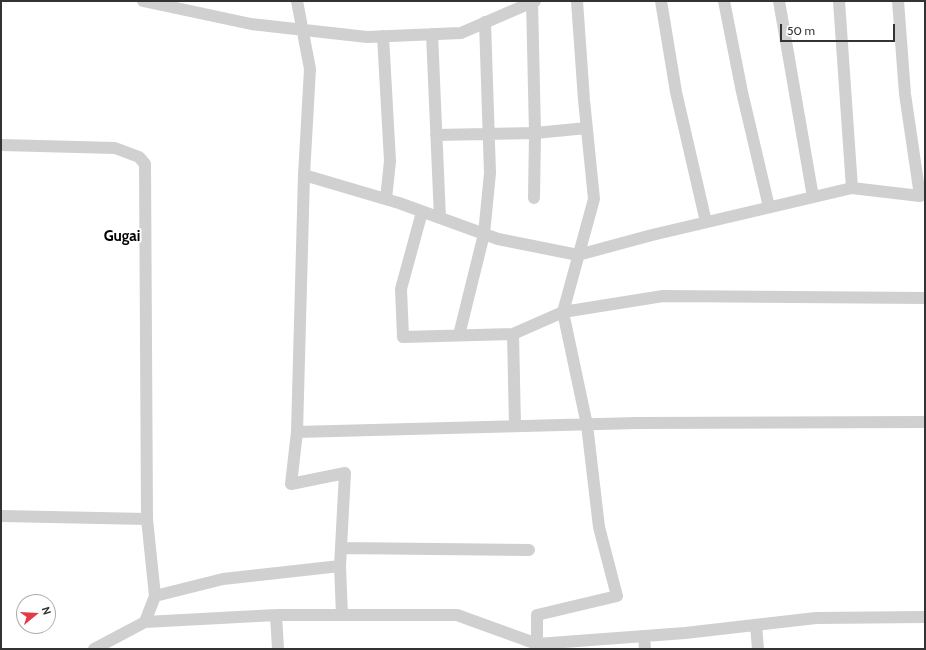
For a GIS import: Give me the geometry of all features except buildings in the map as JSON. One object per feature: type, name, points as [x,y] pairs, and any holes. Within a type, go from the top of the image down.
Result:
[{"type":"street","points":[[143,1],[250,24],[367,36],[461,33],[535,1]]},
{"type":"street","points":[[296,1],[310,69],[304,175],[297,432],[291,484],[344,473],[340,566],[342,615]]},
{"type":"street","points":[[532,1],[535,133],[534,198]]},
{"type":"street","points":[[537,646],[537,615],[617,596],[599,527],[587,425],[563,312],[594,199],[577,1]]},
{"type":"street","points":[[662,1],[676,92],[706,222]]},
{"type":"street","points":[[724,1],[742,92],[769,207]]},
{"type":"street","points":[[779,1],[813,196]]},
{"type":"street","points":[[839,1],[852,188]]},
{"type":"street","points":[[304,175],[386,200],[498,239],[578,254],[813,196],[852,188],[922,195],[905,94],[898,1]]},
{"type":"street","points":[[459,335],[484,234],[490,173],[490,134],[485,22]]},
{"type":"street","points":[[432,34],[440,218]]},
{"type":"street","points":[[383,36],[390,161],[386,200]]},
{"type":"street","points":[[436,135],[535,133],[587,128]]},
{"type":"street","points":[[1,145],[115,148],[139,157],[145,164],[147,520],[155,596],[145,622]]},
{"type":"street","points":[[422,212],[401,289],[402,337],[513,334],[563,312],[663,296],[925,298]]},
{"type":"street","points":[[513,334],[515,426]]},
{"type":"street","points":[[297,432],[515,426],[925,422]]},
{"type":"street","points":[[1,516],[147,520]]},
{"type":"street","points":[[341,548],[529,550]]},
{"type":"street","points":[[155,596],[223,578],[340,566]]},
{"type":"street","points":[[276,615],[278,649]]},
{"type":"street","points":[[94,649],[145,622],[276,615],[457,615],[537,646],[816,618],[925,617]]},
{"type":"street","points":[[756,625],[758,649]]},
{"type":"street","points":[[644,636],[645,649]]},
{"type":"district","name":"Gugai","points":[[122,237]]}]
